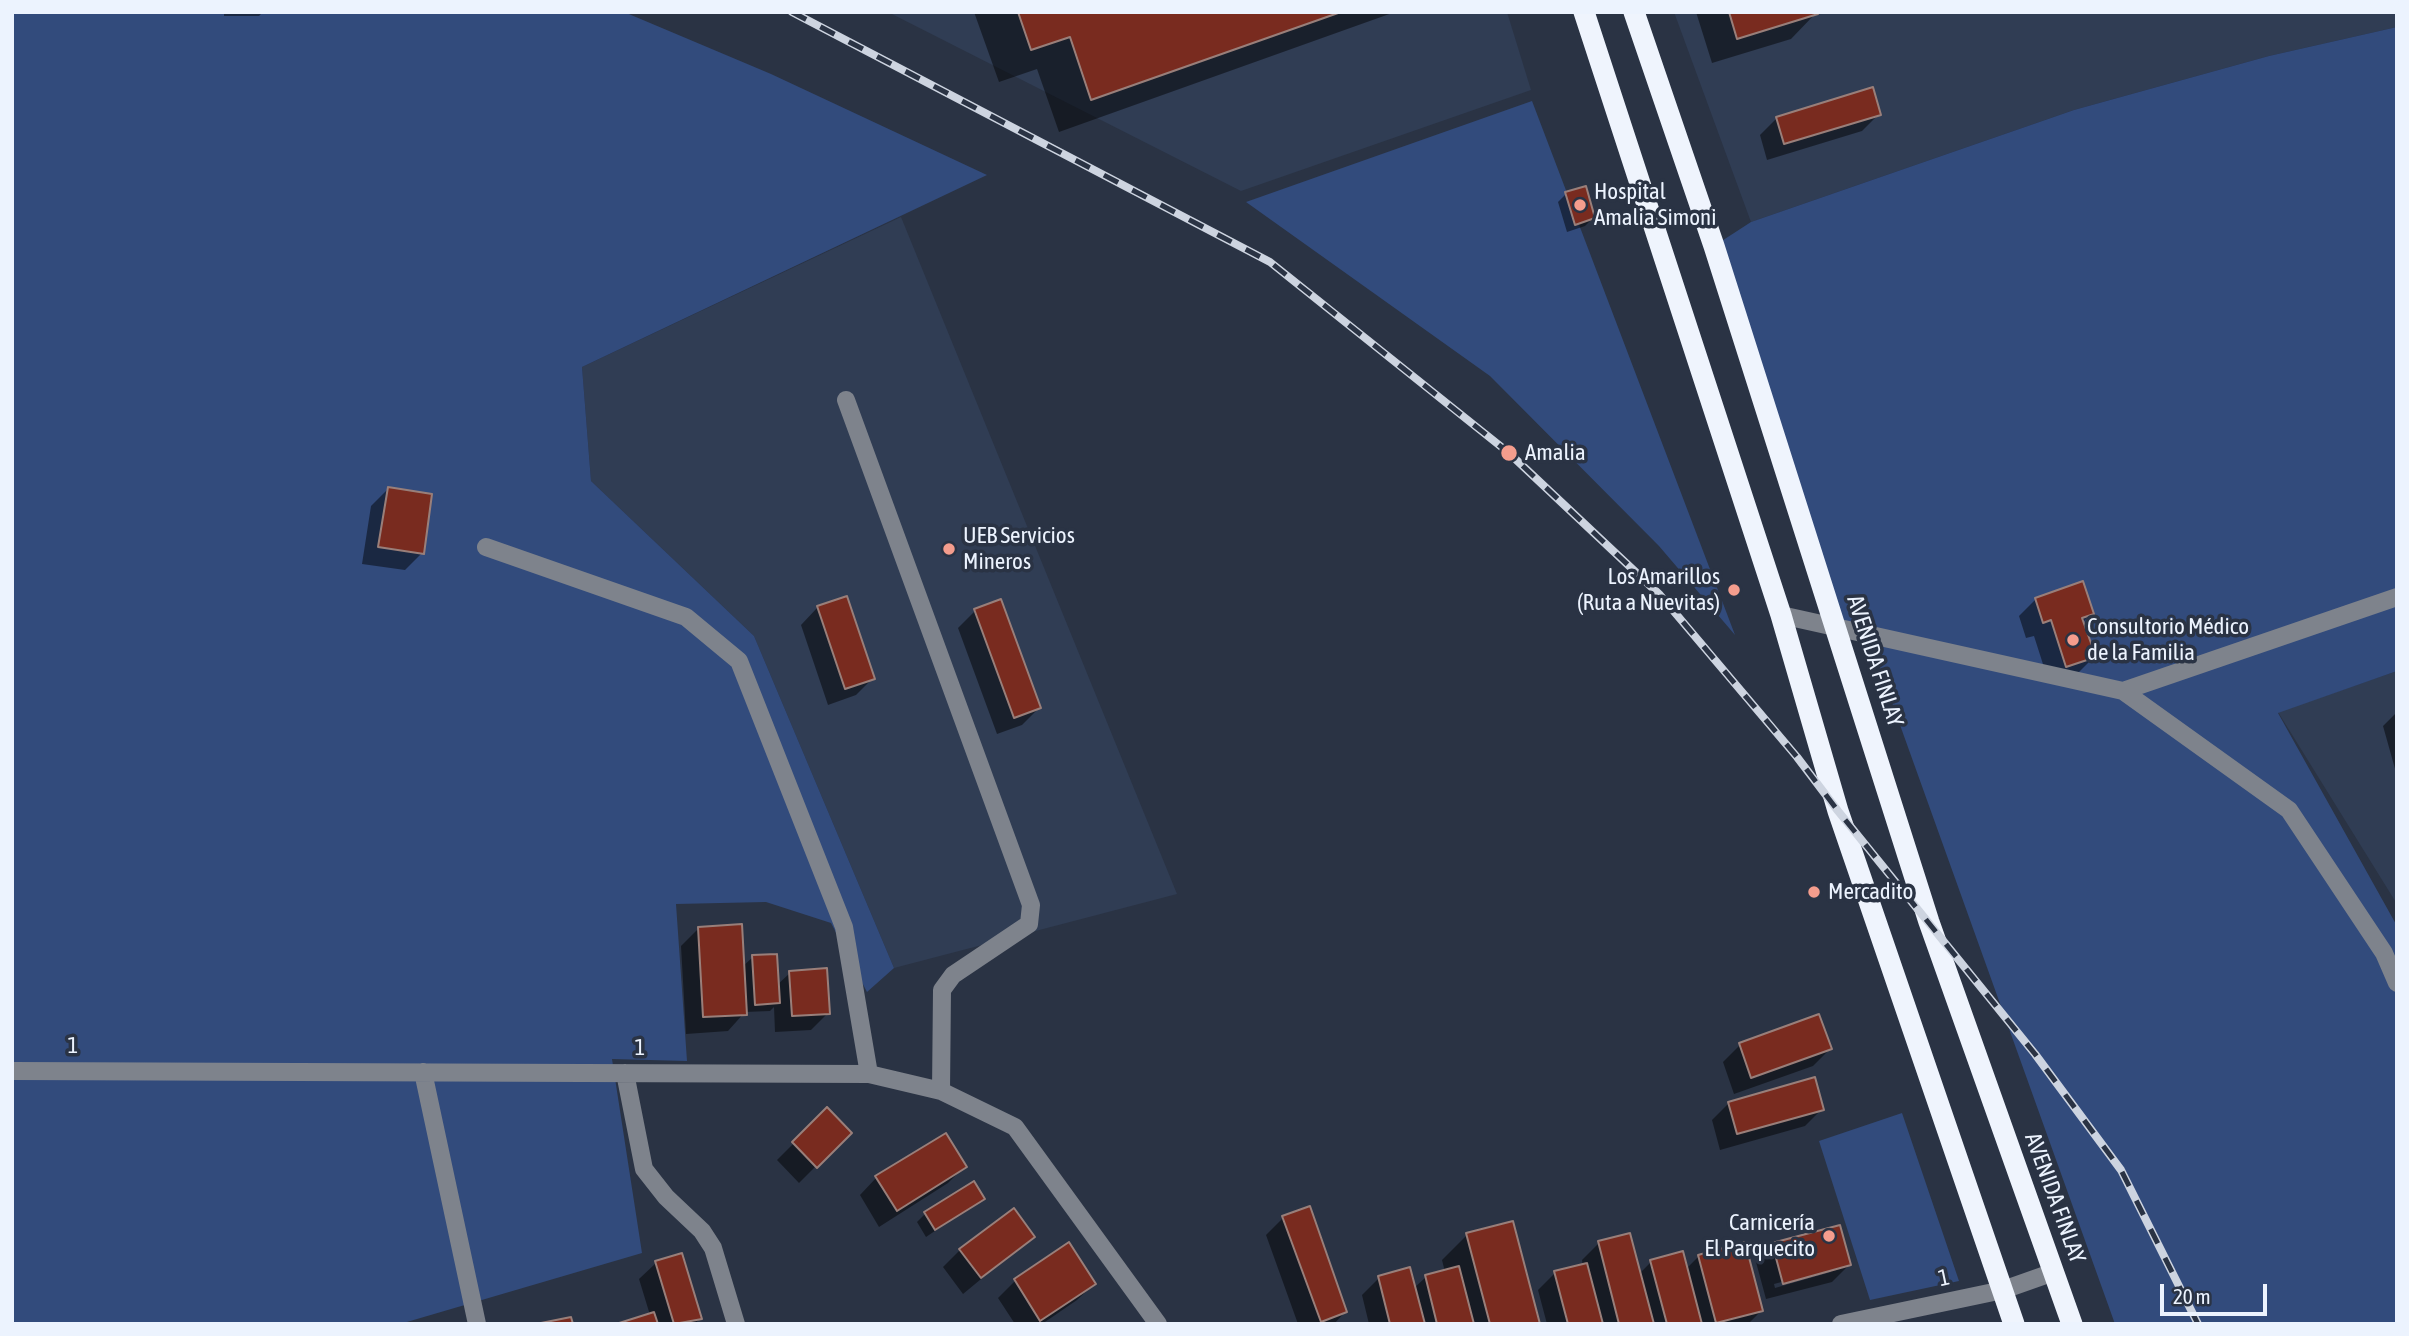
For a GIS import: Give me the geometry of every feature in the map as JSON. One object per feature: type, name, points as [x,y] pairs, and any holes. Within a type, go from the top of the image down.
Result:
[{"type":"highway","points":[[1584,12],[1781,615],[1838,811],[2014,1324]]},
{"type":"highway","name":"AVENIDA FINLAY","points":[[1634,12],[1714,246],[1929,922],[2072,1324]]},
{"type":"street","points":[[846,400],[1031,905],[1030,924],[953,975],[942,990],[941,1091]]},
{"type":"street","points":[[486,547],[687,617],[739,661],[844,927],[869,1074]]},
{"type":"street","points":[[2123,691],[2397,597]]},
{"type":"street","points":[[1781,615],[2123,691],[2289,810],[2384,953],[2397,983]]},
{"type":"street","name":"1","points":[[12,1071],[869,1074],[941,1091],[1015,1127],[1158,1324]]},
{"type":"street","points":[[424,1072],[477,1324]]},
{"type":"street","points":[[625,1073],[644,1169],[666,1197],[702,1231],[713,1248],[736,1324]]},
{"type":"street","name":"1","points":[[1841,1324],[2003,1290],[2054,1272]]},
{"type":"shaded area","points":[[12,12],[624,12],[771,74],[987,175],[582,367],[591,481],[754,636],[894,968],[867,992],[831,923],[766,902],[676,904],[687,1061],[612,1059],[642,1253],[400,1324],[12,1324]]},
{"type":"shaded area","points":[[888,12],[1507,12],[1531,90],[1241,191]]},
{"type":"shaded area","points":[[1674,12],[2397,12],[2397,27],[2269,56],[2074,110],[1751,222]]},
{"type":"shaded area","points":[[2397,27],[2397,671],[2278,713],[2397,926],[2397,1324],[2115,1324],[1867,633],[1836,627],[1714,246],[1751,222],[2074,110],[2269,56]]},
{"type":"shaded area","points":[[1532,101],[1735,635],[1659,546],[1490,376],[1246,202]]},
{"type":"shaded area","name":"UEB Servicios Mineros","points":[[901,217],[1177,894],[894,968],[754,636],[591,481],[582,367]]},
{"type":"shaded area","points":[[2397,671],[2397,904],[2278,712]]},
{"type":"shaded area","points":[[1902,1113],[1959,1281],[1870,1300],[1819,1141]]},
{"type":"building","points":[[1018,12],[1341,12],[1091,100],[1070,37],[1031,50]]},
{"type":"building","points":[[1729,12],[1817,12],[1818,14],[1737,39]]},
{"type":"building","points":[[1873,87],[1881,115],[1784,144],[1776,117]]},
{"type":"building","name":"Hospital Amalia Simoni","points":[[1586,186],[1595,218],[1575,225],[1565,192]]},
{"type":"building","points":[[388,487],[432,494],[424,554],[378,547]]},
{"type":"building","name":"Consultorio Médico de la Familia","points":[[2083,581],[2094,614],[2082,618],[2096,657],[2066,667],[2051,620],[2043,623],[2035,598]]},
{"type":"building","points":[[847,596],[875,679],[845,689],[817,606]]},
{"type":"building","points":[[1001,599],[1041,708],[1014,718],[974,609]]},
{"type":"building","points":[[742,924],[747,1015],[703,1017],[698,927]]},
{"type":"building","points":[[777,954],[780,1003],[755,1005],[752,955]]},
{"type":"building","points":[[827,968],[830,1014],[792,1016],[789,971]]},
{"type":"building","points":[[1819,1014],[1832,1049],[1751,1078],[1739,1043]]},
{"type":"building","points":[[1815,1077],[1824,1110],[1737,1134],[1728,1102]]},
{"type":"building","points":[[827,1107],[852,1133],[817,1168],[792,1142]]},
{"type":"building","points":[[946,1133],[967,1167],[897,1211],[875,1176]]},
{"type":"building","points":[[974,1181],[985,1199],[935,1230],[924,1212]]},
{"type":"building","points":[[1310,1206],[1347,1312],[1321,1322],[1282,1216]]},
{"type":"building","points":[[1014,1208],[1035,1237],[981,1278],[959,1249]]},
{"type":"building","points":[[1513,1221],[1540,1324],[1490,1324],[1466,1233]]},
{"type":"building","points":[[1840,1225],[1851,1265],[1783,1284],[1772,1243]]},
{"type":"building","points":[[1630,1233],[1654,1324],[1619,1324],[1598,1241]]},
{"type":"building","points":[[1069,1242],[1096,1284],[1040,1321],[1014,1279]]},
{"type":"building","points":[[1745,1242],[1763,1311],[1716,1323],[1698,1255]]},
{"type":"building","points":[[1683,1251],[1702,1324],[1667,1324],[1650,1260]]},
{"type":"building","points":[[682,1253],[702,1319],[674,1324],[655,1261]]},
{"type":"building","points":[[1587,1263],[1603,1324],[1568,1324],[1554,1271]]},
{"type":"building","points":[[1459,1266],[1474,1324],[1437,1324],[1425,1275]]},
{"type":"building","points":[[1410,1267],[1425,1324],[1390,1324],[1378,1276]]},
{"type":"building","points":[[654,1312],[658,1324],[616,1324]]},
{"type":"building","points":[[571,1317],[573,1324],[541,1323]]},
{"type":"railway","points":[[792,12],[1270,262],[1509,453],[1660,595],[1797,757],[2035,1054],[2121,1170],[2198,1324]]},
{"type":"place","name":"Hospital Amalia Simoni","points":[[1580,205]]},
{"type":"place","name":"Amalia","points":[[1509,453]]},
{"type":"place","name":"UEB Servicios Mineros","points":[[949,549]]},
{"type":"place","name":"Los Amarillos (Ruta a Nuevitas)","points":[[1734,590]]},
{"type":"place","name":"Consultorio Médico de la Familia","points":[[2073,640]]},
{"type":"place","name":"Mercadito","points":[[1814,892]]},
{"type":"place","name":"Carnicería El Parquecito","points":[[1829,1236]]}]
